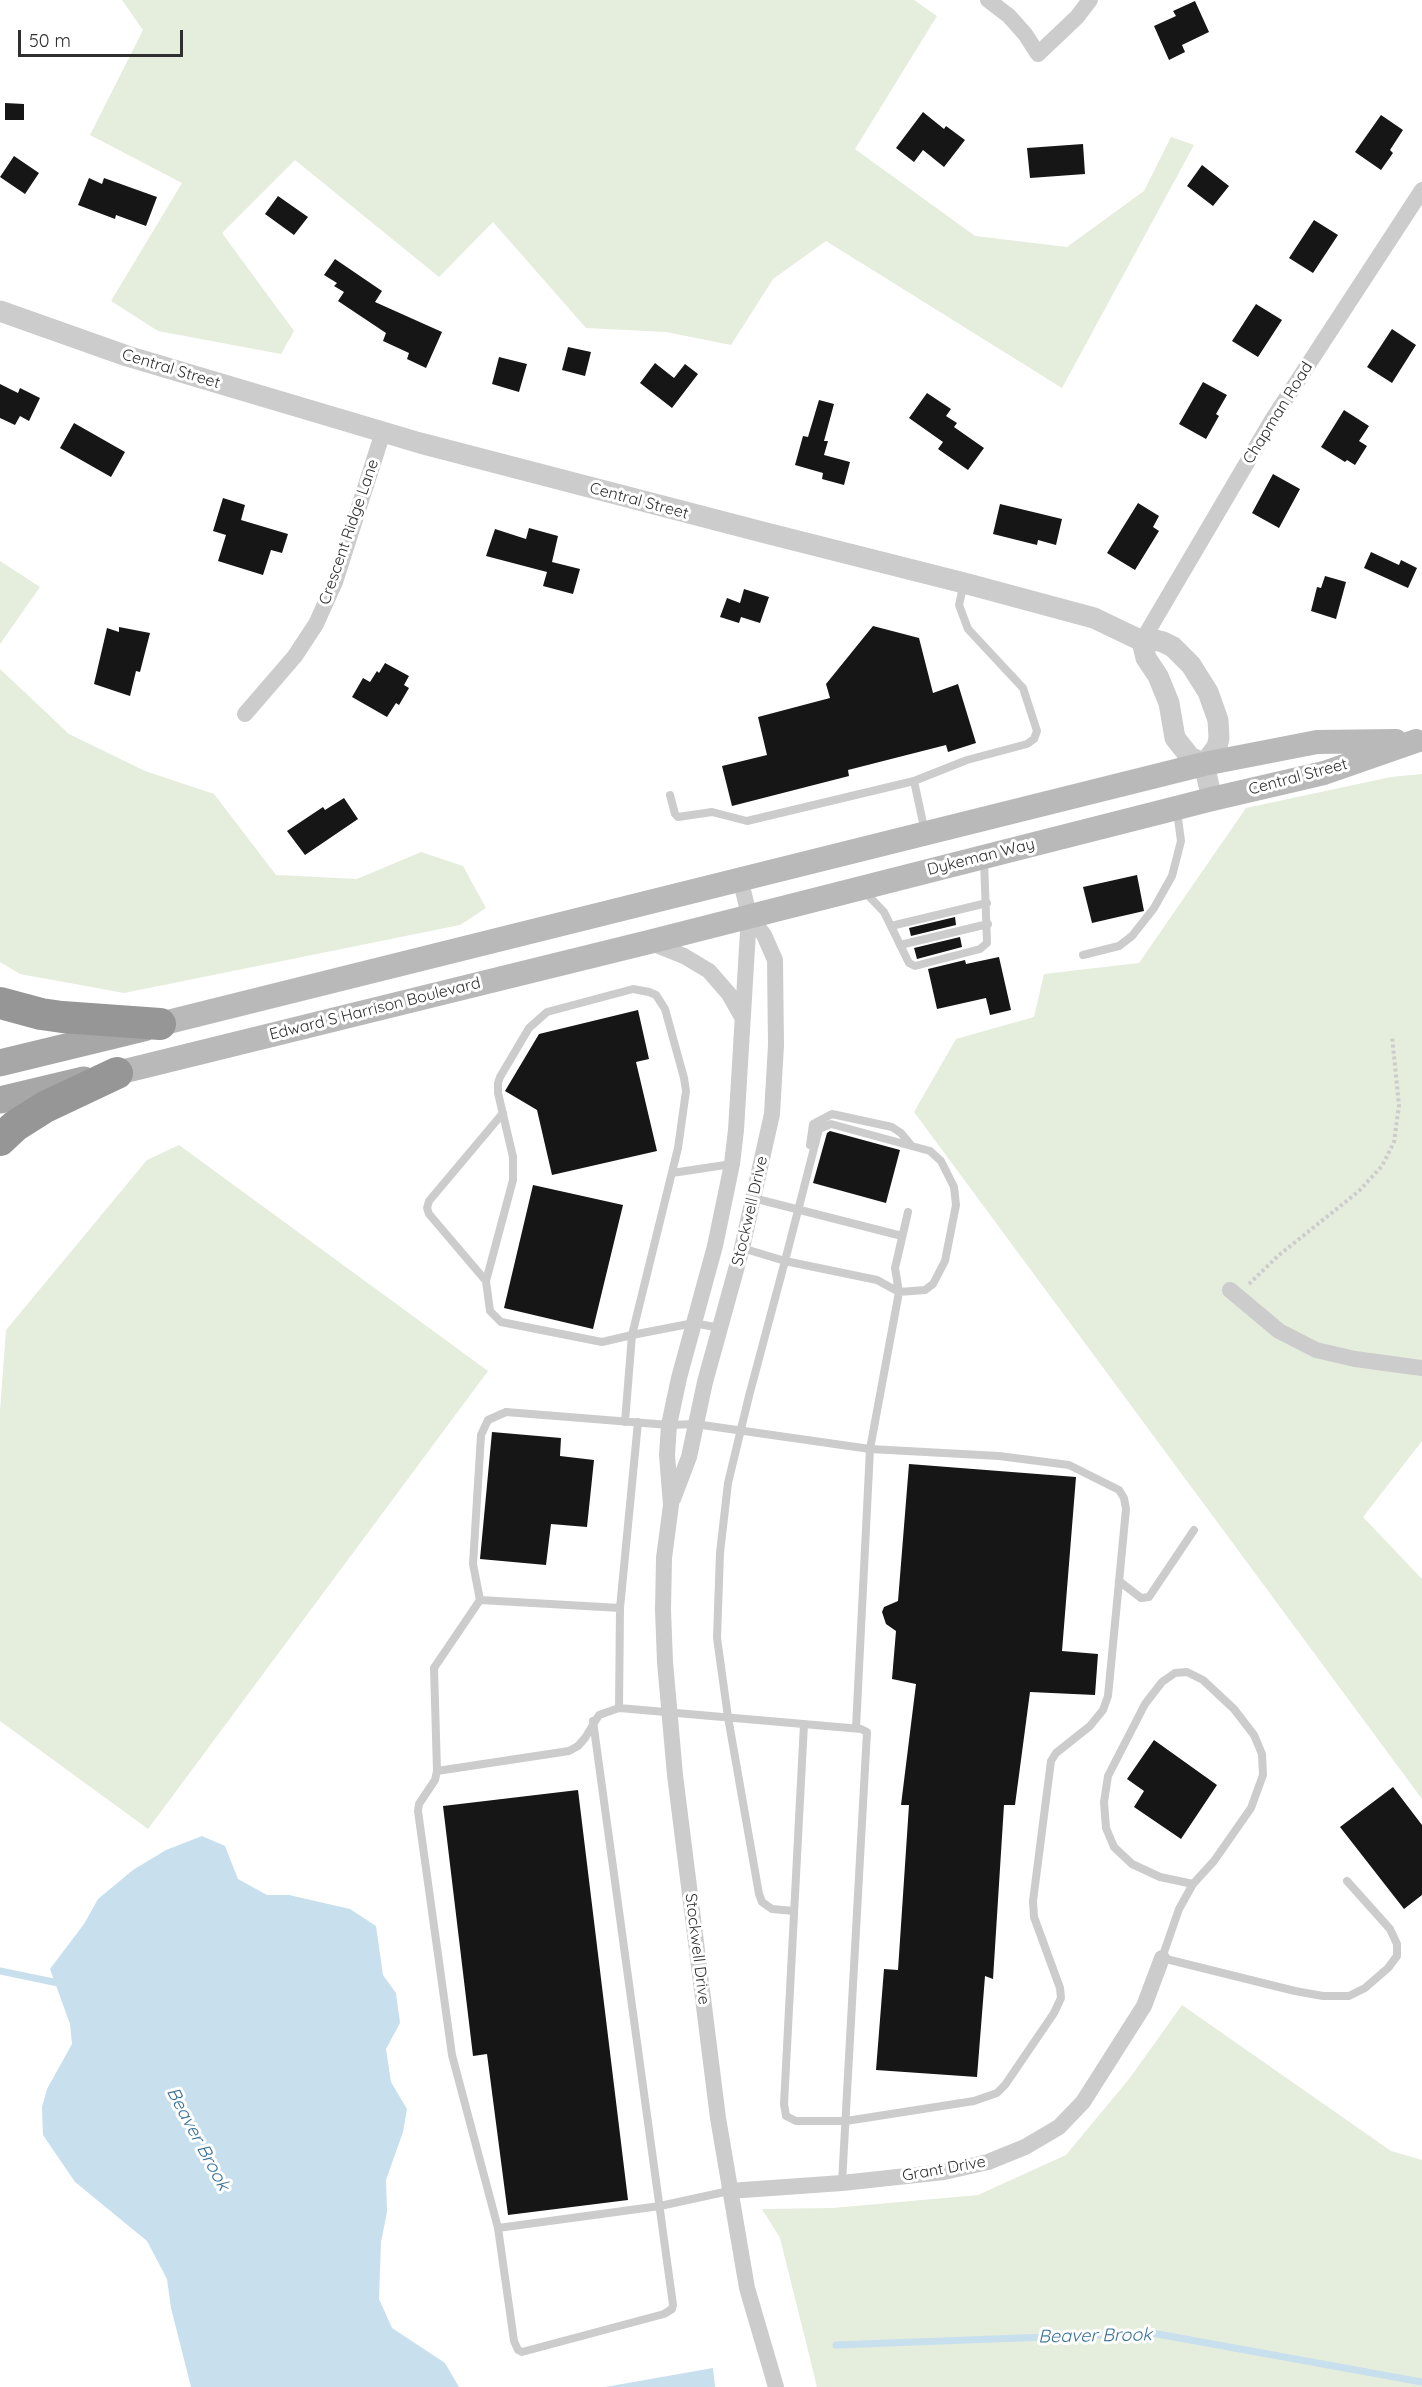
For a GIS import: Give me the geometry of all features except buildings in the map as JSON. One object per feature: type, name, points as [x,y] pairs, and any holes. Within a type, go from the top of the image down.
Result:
[{"type":"highway","points":[[0,1003],[62,1017],[160,1024]]},
{"type":"highway","points":[[0,1140],[15,1126],[45,1107],[117,1073]]},
{"type":"main road","name":"Central Street","points":[[1204,764],[1317,742],[1419,740]]},
{"type":"main road","name":"Central Street","points":[[1212,799],[1324,773],[1419,740]]},
{"type":"main road","points":[[0,1063],[1204,764]]},
{"type":"main road","name":"Dykeman Way","points":[[749,915],[1212,799]]},
{"type":"main road","name":"Edward S Harrison Boulevard","points":[[0,1100],[649,942],[749,915]]},
{"type":"street","points":[[988,0],[1009,16],[1038,54],[1077,17],[1090,0]]},
{"type":"street","name":"Chapman Road","points":[[1142,641],[1272,420],[1422,190]]},
{"type":"street","name":"Central Street","points":[[0,311],[127,356],[383,432],[620,496],[1094,618],[1142,641],[1151,639],[1163,642],[1173,647],[1191,665],[1208,692],[1218,720],[1217,747],[1204,764]]},
{"type":"street","name":"Crescent Ridge Lane","points":[[245,714],[295,657],[316,624],[335,582],[383,432]]},
{"type":"street","points":[[1142,641],[1146,658],[1158,676],[1169,704],[1175,738],[1190,757],[1204,764],[1212,799]]},
{"type":"street","name":"Stockwell Drive","points":[[740,878],[749,915],[740,1084],[732,1164],[715,1246],[669,1425],[667,1455],[670,1506],[664,1558],[663,1610],[669,1713],[716,2106],[747,2288],[776,2387]]},
{"type":"street","name":"Stockwell Drive","points":[[670,1506],[689,1457],[742,1248],[772,1114],[776,1008],[775,960],[764,935],[749,915]]},
{"type":"street","points":[[649,942],[684,956],[709,971],[729,994],[742,1017]]},
{"type":"street","points":[[1234,1293],[1279,1331],[1316,1350],[1355,1359],[1422,1368]]},
{"type":"street","name":"Grant Drive","points":[[729,2191],[842,2183],[944,2172],[988,2162],[1025,2147],[1059,2127],[1083,2102],[1144,2006],[1162,1958]]},
{"type":"lane","points":[[670,795],[678,817],[712,812],[747,820],[915,781],[967,760],[1027,744],[1034,739],[1037,731],[1023,688],[968,629],[959,605],[964,583]]},
{"type":"lane","points":[[915,781],[926,832]]},
{"type":"lane","points":[[1083,955],[1119,946],[1132,936],[1154,908],[1172,876],[1181,841],[1177,808]]},
{"type":"lane","points":[[861,888],[884,912],[909,963],[915,966],[983,948],[988,938],[984,856]]},
{"type":"lane","points":[[891,926],[987,903]]},
{"type":"lane","points":[[900,945],[988,924]]},
{"type":"lane","points":[[625,1422],[632,1335],[678,1148],[686,1091],[665,1009],[656,995],[643,989],[633,989],[547,1012],[529,1028],[500,1077],[498,1094],[513,1157],[513,1180],[486,1281],[490,1311],[501,1322],[595,1342],[602,1342],[632,1335],[694,1323],[720,1328]]},
{"type":"lane","points":[[486,1281],[426,1208],[429,1201],[503,1113]]},
{"type":"lane","points":[[742,1248],[785,1261],[877,1280],[899,1292],[926,1290],[933,1284],[945,1261],[956,1205],[951,1180],[941,1161],[930,1151],[831,1124],[823,1126],[817,1134],[807,1176],[798,1211],[785,1261],[741,1430],[728,1483],[720,1553],[717,1638],[728,1717],[759,1894],[762,1902],[772,1909],[794,1911]]},
{"type":"lane","points":[[672,1173],[732,1164]]},
{"type":"lane","points":[[753,1198],[902,1236]]},
{"type":"lane","points":[[856,1728],[870,1449],[899,1292],[895,1268],[908,1212]]},
{"type":"lane","points":[[594,1721],[673,2302],[672,2309],[664,2314],[527,2352],[518,2350],[514,2341],[498,2228],[452,2055],[418,1811],[419,1804],[435,1780],[437,1771],[434,1668],[480,1600],[473,1563],[481,1435],[488,1420],[506,1412],[669,1425],[696,1424],[870,1449],[999,1456],[1069,1465],[1119,1490],[1124,1498],[1126,1509],[1107,1703],[1084,1732],[1056,1754],[1051,1761],[1032,1908],[1060,1988],[1061,1998],[1054,2013],[1005,2085],[997,2092],[975,2101],[846,2121],[796,2121],[786,2116],[784,2111],[804,1724]]},
{"type":"lane","points":[[619,1708],[620,1608],[638,1422]]},
{"type":"lane","points":[[1119,1581],[1142,1598],[1149,1597],[1194,1530]]},
{"type":"lane","points":[[480,1600],[620,1608]]},
{"type":"lane","points":[[1193,1884],[1160,1877],[1132,1864],[1114,1847],[1106,1828],[1104,1802],[1108,1776],[1146,1704],[1162,1682],[1175,1673],[1187,1672],[1203,1680],[1234,1708],[1254,1735],[1262,1754],[1263,1775],[1251,1808],[1214,1862],[1193,1884],[1179,1909],[1162,1958],[1295,1991],[1323,1996],[1349,1996],[1365,1988],[1388,1968],[1397,1956],[1397,1944],[1390,1929],[1347,1881]]},
{"type":"lane","points":[[437,1771],[569,1750],[578,1746],[594,1721],[604,1712],[619,1708],[865,1730],[868,1738],[842,2183]]},
{"type":"lane","points":[[498,2228],[660,2206],[729,2191]]},
{"type":"path","points":[[1234,1293],[1359,1191],[1382,1166],[1394,1142],[1399,1105],[1392,1036]]},
{"type":"green space","points":[[122,0],[914,0],[937,16],[855,149],[975,236],[1067,247],[1144,191],[1171,137],[1194,145],[1062,388],[826,241],[773,279],[731,345],[666,332],[586,328],[493,222],[439,277],[295,160],[222,233],[294,331],[281,354],[158,331],[111,301],[182,183],[90,135],[143,30]]},
{"type":"green space","points":[[0,561],[40,587],[0,644]]},
{"type":"green space","points":[[0,669],[69,734],[145,771],[214,794],[276,875],[357,879],[421,852],[463,866],[486,908],[460,925],[124,993],[20,974],[0,962]]},
{"type":"green space","points":[[1422,774],[1422,1441],[1363,1517],[1422,1579],[1422,1799],[914,1112],[956,1039],[1034,1017],[1044,974],[1139,963],[1246,808],[1391,777]]},
{"type":"green space","points":[[179,1145],[488,1371],[148,1829],[0,1721],[0,1411],[6,1330],[147,1160]]},
{"type":"green space","points":[[1182,2005],[1391,2151],[1422,2160],[1422,2387],[817,2387],[780,2238],[762,2209],[833,2208],[978,2195],[1066,2155],[1129,2079]]},
{"type":"water","points":[[202,1836],[225,1846],[238,1879],[267,1895],[289,1895],[350,1909],[376,1926],[383,1975],[396,1993],[400,2023],[386,2049],[391,2082],[407,2109],[403,2132],[386,2180],[387,2212],[381,2242],[379,2299],[392,2328],[445,2363],[459,2387],[191,2387],[171,2308],[167,2279],[147,2241],[75,2182],[43,2135],[42,2107],[47,2089],[72,2044],[70,2024],[50,1969],[84,1924],[98,1899],[133,1870],[166,1850]]},
{"type":"water","points":[[713,2368],[715,2387],[605,2387]]},
{"type":"waterway","name":"Beaver Brook","points":[[0,1971],[63,1984]]},
{"type":"waterway","name":"Beaver Brook","points":[[836,2345],[1152,2333],[1422,2382]]}]
